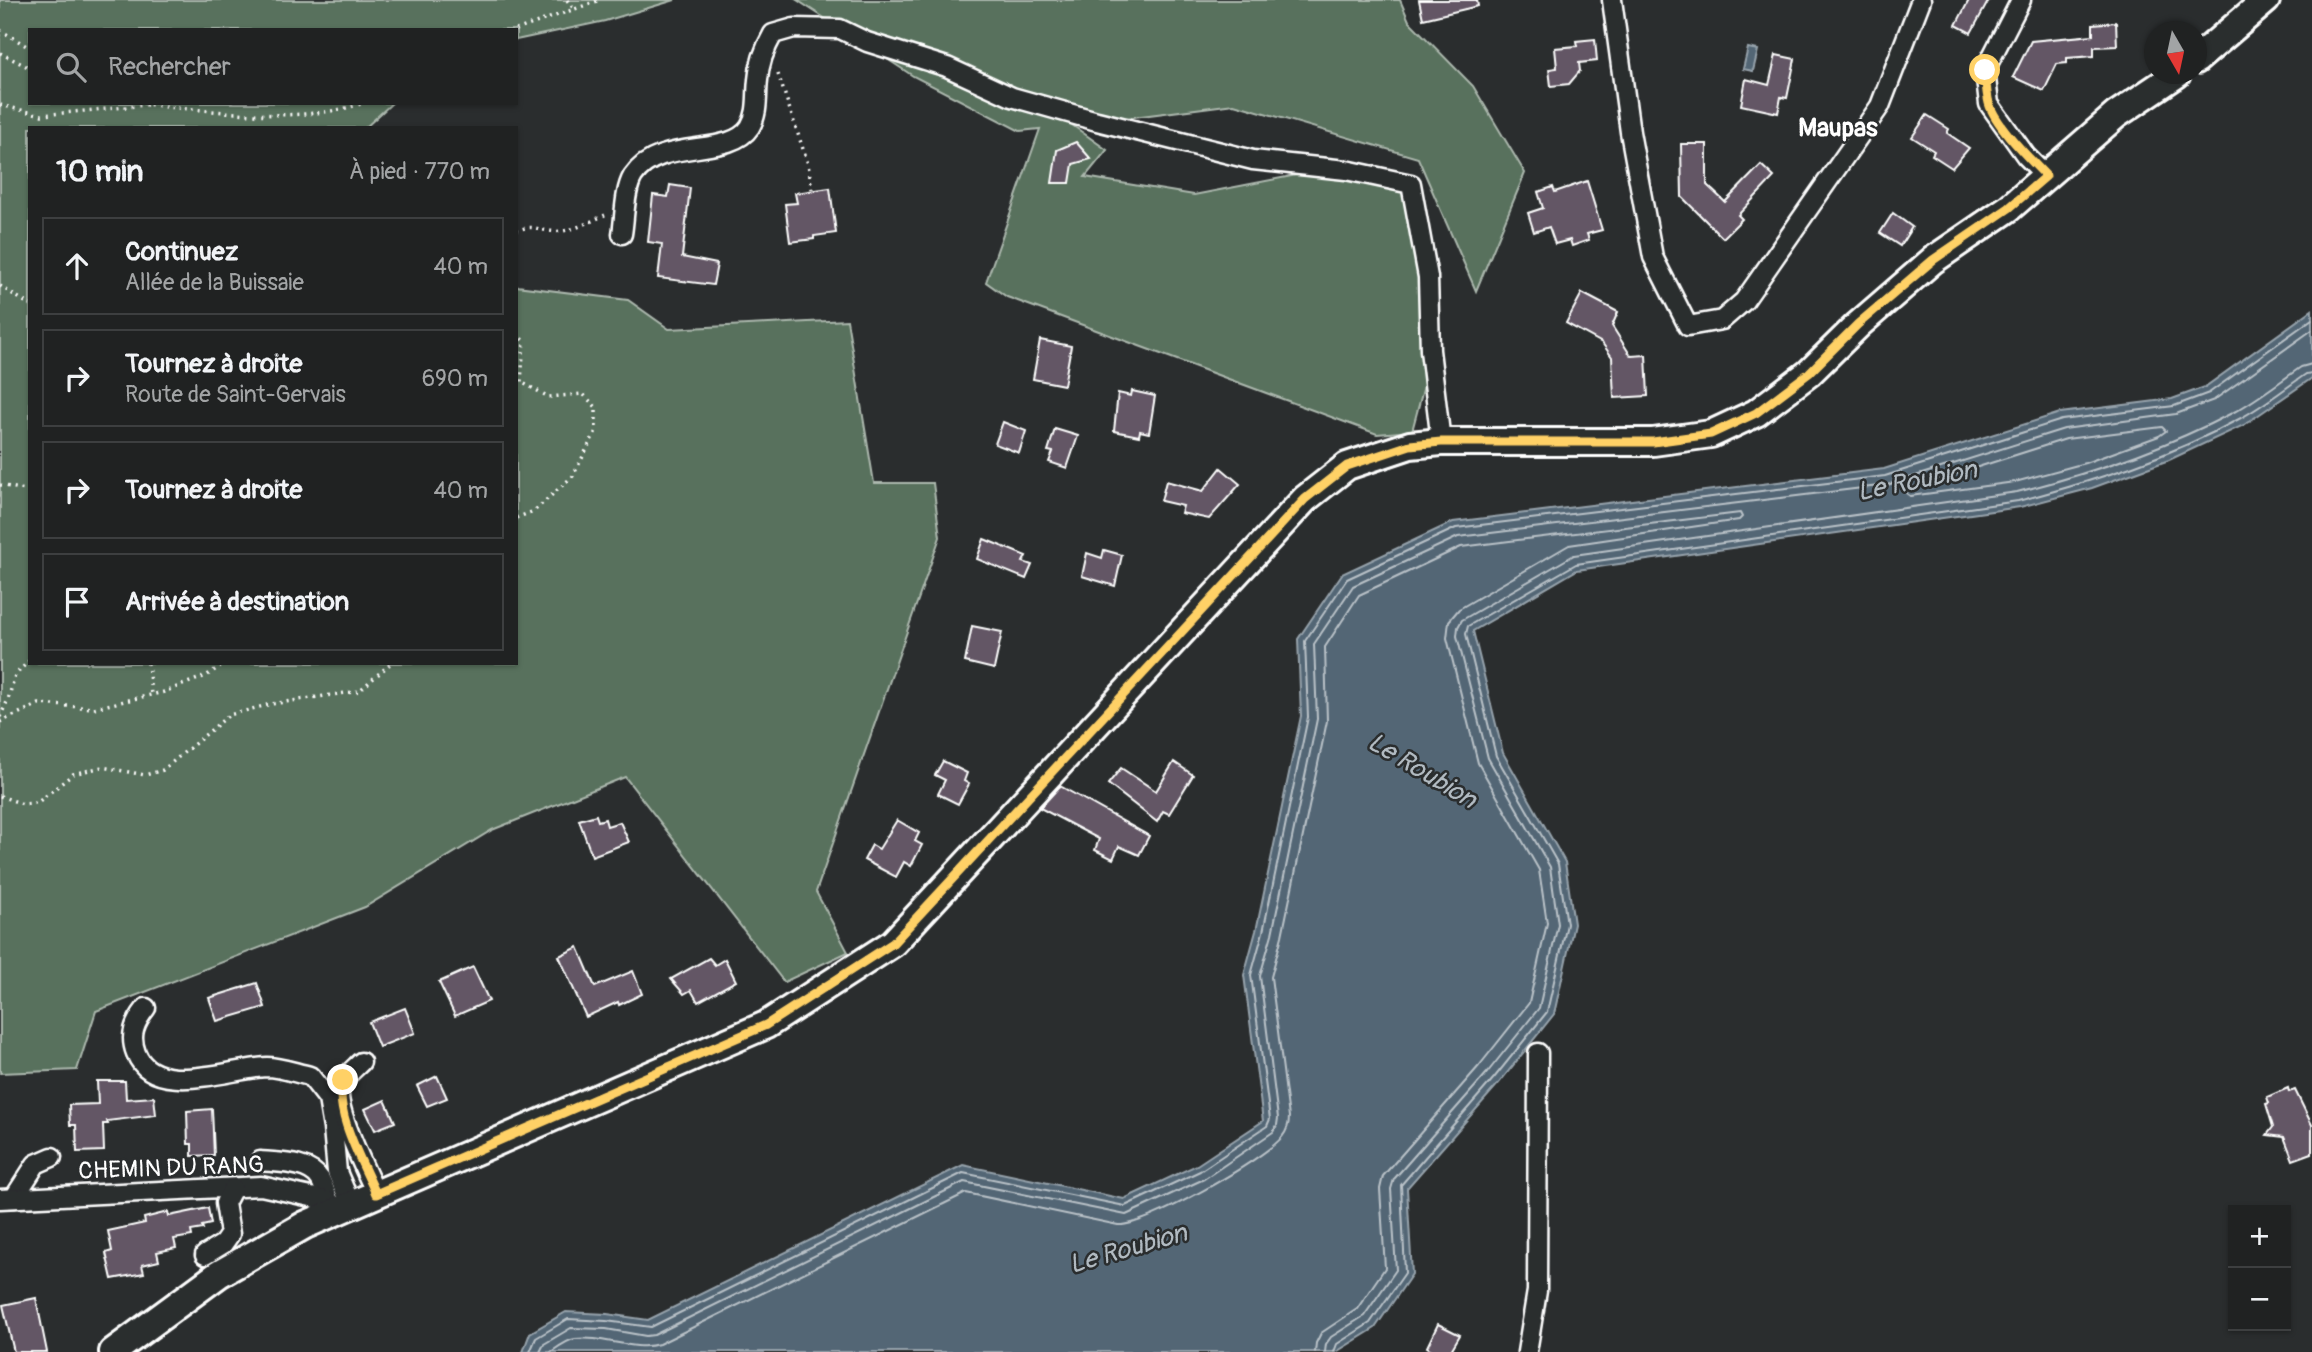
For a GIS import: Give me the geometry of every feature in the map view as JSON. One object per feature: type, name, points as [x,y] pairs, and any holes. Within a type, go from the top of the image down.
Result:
[{"type":"street","points":[[1612,0],[1630,132],[1653,257],[1688,326],[1722,320],[1744,301],[1880,106],[1921,0]]},
{"type":"street","points":[[2021,0],[1985,70],[1989,104],[2026,156],[2046,176]]},
{"type":"street","points":[[2207,51],[2266,0]]},
{"type":"street","points":[[622,234],[632,177],[645,164],[670,151],[724,143],[749,129],[757,110],[758,79],[766,46],[773,34],[794,29],[840,29],[867,42],[947,67],[1012,97],[1097,121],[1253,160],[1346,170],[1411,184],[1428,277],[1430,350],[1441,442]]},
{"type":"street","points":[[113,1352],[219,1274],[339,1206],[376,1194],[766,1025],[893,943],[1305,499],[1347,466],[1410,445],[1441,442],[1653,442],[1711,434],[1756,413],[1799,381],[1858,324],[1933,260],[2009,208],[2116,115],[2163,84]]},
{"type":"street","points":[[146,1008],[134,1024],[133,1045],[140,1063],[158,1075],[177,1078],[229,1074],[268,1067],[310,1076],[328,1099],[339,1206]]},
{"type":"street","points":[[1527,1352],[1537,1291],[1538,1053]]},
{"type":"street","points":[[361,1062],[343,1080],[339,1093],[346,1124],[376,1194]]},
{"type":"street","points":[[7,1198],[36,1164],[52,1157]]},
{"type":"street","points":[[260,1161],[294,1165],[312,1171],[339,1206]]},
{"type":"street","name":"CHEMIN DU RANG","points":[[7,1198],[261,1186],[339,1206]]},
{"type":"street","points":[[205,1255],[223,1244],[230,1234],[225,1203],[233,1188]]},
{"type":"path","points":[[566,0],[575,9]]},
{"type":"path","points":[[518,29],[600,0]]},
{"type":"path","points":[[0,30],[28,47]]},
{"type":"path","points":[[766,46],[808,164],[812,189]]},
{"type":"path","points":[[0,53],[28,67]]},
{"type":"path","points":[[0,104],[42,115],[137,105]]},
{"type":"path","points":[[157,105],[233,113],[285,114],[335,112],[358,105]]},
{"type":"path","points":[[518,230],[530,226],[551,231],[578,227],[626,205]]},
{"type":"path","points":[[0,286],[28,304]]},
{"type":"path","points":[[518,336],[524,341],[521,382],[550,397],[583,394],[596,407],[596,431],[573,475],[534,511],[518,516]]},
{"type":"path","points":[[0,485],[28,491]]},
{"type":"path","points":[[0,719],[15,675],[28,662]]},
{"type":"path","points":[[148,665],[151,695]]},
{"type":"path","points":[[0,719],[39,704],[94,708],[151,695],[206,676],[222,665]]},
{"type":"path","points":[[0,796],[23,804],[37,803],[73,774],[102,767],[145,775],[163,770],[229,715],[271,704],[359,691],[389,665]]},
{"type":"green space","points":[[0,0],[675,0],[605,21],[518,40],[518,28],[28,28],[28,105],[390,105],[367,126],[28,126],[28,665],[518,665],[518,286],[628,300],[669,329],[847,320],[874,483],[933,483],[940,537],[816,892],[848,952],[784,982],[625,777],[492,830],[365,907],[96,1011],[77,1070],[0,1073]]},
{"type":"green space","points":[[797,0],[1400,0],[1409,21],[1473,86],[1525,173],[1476,291],[1418,158],[1234,104],[1072,125],[1107,150],[1085,177],[1194,195],[1333,168],[1401,187],[1416,220],[1430,363],[1412,431],[1377,434],[1007,297],[986,282],[1040,129],[1020,131],[913,76]]},
{"type":"water","points":[[1748,48],[1758,50],[1753,71],[1743,69]]},
{"type":"water","name":"Le Roubion","points":[[2312,310],[2312,378],[2244,425],[2169,460],[2092,488],[2020,507],[1577,570],[1473,631],[1503,753],[1565,862],[1574,924],[1554,1014],[1499,1083],[1407,1188],[1412,1274],[1375,1328],[1336,1352],[523,1352],[530,1333],[566,1312],[648,1320],[963,1165],[1124,1199],[1197,1165],[1263,1121],[1244,975],[1256,931],[1301,716],[1298,639],[1342,574],[1453,522],[1884,469],[2060,413],[2172,399],[2205,387]]},
{"type":"building","points":[[1419,0],[1477,0],[1478,6],[1423,19]]},
{"type":"building","points":[[1969,0],[1989,0],[1971,33],[1956,25]]},
{"type":"building","points":[[2116,22],[2117,46],[2094,47],[2094,56],[2067,58],[2067,63],[2057,64],[2044,91],[2013,77],[2031,41],[2093,35],[2093,24]]},
{"type":"building","points":[[1595,39],[1597,61],[1579,63],[1580,71],[1569,84],[1551,86],[1549,69],[1557,68],[1555,48],[1577,46],[1576,41]]},
{"type":"building","points":[[1776,55],[1795,59],[1787,98],[1781,97],[1778,113],[1741,105],[1746,79],[1769,85]]},
{"type":"building","points":[[1927,115],[1949,129],[1947,133],[1969,148],[1952,168],[1932,155],[1934,151],[1912,137]]},
{"type":"building","points":[[1076,142],[1091,159],[1073,164],[1070,183],[1052,183],[1057,150]]},
{"type":"building","points":[[1681,144],[1707,144],[1707,185],[1725,202],[1761,165],[1774,177],[1738,215],[1742,219],[1723,238],[1682,197]]},
{"type":"building","points":[[1587,181],[1602,230],[1587,234],[1589,240],[1572,246],[1570,240],[1555,244],[1549,227],[1534,232],[1528,213],[1543,208],[1538,192],[1553,187],[1555,192]]},
{"type":"building","points":[[670,185],[690,188],[682,257],[717,264],[713,285],[658,278],[662,244],[648,242],[653,195],[668,197]]},
{"type":"building","points":[[830,188],[836,233],[790,242],[785,204],[797,203],[795,193]]},
{"type":"building","points":[[1893,213],[1912,227],[1900,246],[1880,233]]},
{"type":"building","points":[[1582,293],[1618,312],[1612,326],[1631,356],[1646,355],[1648,396],[1614,398],[1612,357],[1602,343],[1566,323]]},
{"type":"building","points":[[1040,340],[1071,346],[1064,385],[1033,379]]},
{"type":"building","points":[[1132,391],[1155,396],[1149,433],[1140,431],[1139,436],[1114,431],[1118,393],[1131,396]]},
{"type":"building","points":[[1003,422],[1026,431],[1019,453],[995,444]]},
{"type":"building","points":[[1055,429],[1078,436],[1067,468],[1049,462],[1053,452],[1048,451]]},
{"type":"building","points":[[1221,468],[1240,484],[1209,519],[1181,513],[1183,506],[1161,501],[1166,481],[1203,491]]},
{"type":"building","points":[[984,539],[1026,556],[1023,562],[1032,565],[1026,579],[977,559]]},
{"type":"building","points":[[1104,550],[1122,555],[1115,586],[1082,576],[1087,553],[1102,558]]},
{"type":"building","points":[[972,626],[1002,632],[994,669],[965,662]]},
{"type":"building","points":[[943,761],[967,773],[964,781],[969,784],[958,804],[938,794],[945,780],[935,775]]},
{"type":"building","points":[[1174,762],[1193,775],[1169,814],[1163,811],[1157,822],[1108,784],[1121,768],[1156,791]]},
{"type":"building","points":[[1060,786],[1149,836],[1139,855],[1119,846],[1113,859],[1095,850],[1099,839],[1040,808]]},
{"type":"building","points":[[596,815],[598,821],[605,819],[607,826],[620,822],[629,842],[592,856],[579,820]]},
{"type":"building","points":[[897,820],[919,833],[915,841],[922,845],[911,866],[904,862],[896,877],[864,860],[872,845],[879,849]]},
{"type":"building","points":[[578,947],[595,987],[633,971],[642,994],[586,1017],[559,956]]},
{"type":"building","points":[[709,958],[715,965],[725,959],[736,981],[698,1002],[691,990],[684,994],[671,979]]},
{"type":"building","points":[[473,967],[489,1001],[455,1016],[439,982]]},
{"type":"building","points":[[257,983],[265,1007],[217,1021],[209,998]]},
{"type":"building","points":[[405,1008],[415,1033],[379,1047],[369,1022]]},
{"type":"building","points":[[437,1076],[447,1098],[427,1106],[417,1086]]},
{"type":"building","points":[[97,1081],[125,1081],[126,1099],[154,1097],[156,1115],[107,1121],[108,1124],[103,1124],[104,1151],[77,1152],[76,1125],[70,1125],[69,1105],[98,1104]]},
{"type":"building","points":[[2288,1088],[2289,1092],[2295,1090],[2312,1125],[2312,1153],[2293,1160],[2284,1137],[2267,1135],[2273,1127],[2266,1104],[2269,1103],[2267,1097]]},
{"type":"building","points":[[385,1100],[395,1122],[375,1130],[365,1109]]},
{"type":"building","points":[[212,1109],[214,1155],[192,1156],[192,1144],[188,1144],[187,1111]]},
{"type":"building","points":[[208,1208],[211,1224],[191,1231],[192,1236],[174,1239],[176,1248],[157,1252],[159,1261],[142,1265],[144,1273],[112,1279],[106,1253],[112,1251],[108,1231],[145,1223],[144,1218],[168,1212],[169,1216]]},
{"type":"building","points":[[36,1298],[47,1352],[14,1352],[3,1305]]},
{"type":"building","points":[[1438,1324],[1460,1335],[1450,1352],[1435,1352],[1427,1347]]},
{"type":"district","name":"Maupas","points":[[1838,128]]},
{"type":"route","points":[[343,1080],[339,1093],[346,1124],[376,1194],[766,1025],[893,943],[1305,499],[1347,466],[1410,445],[1441,442],[1653,442],[1711,434],[1756,413],[1809,373],[1858,324],[1933,260],[2009,208],[2046,176],[2026,156],[1997,118],[1989,104],[1985,70]]}]
